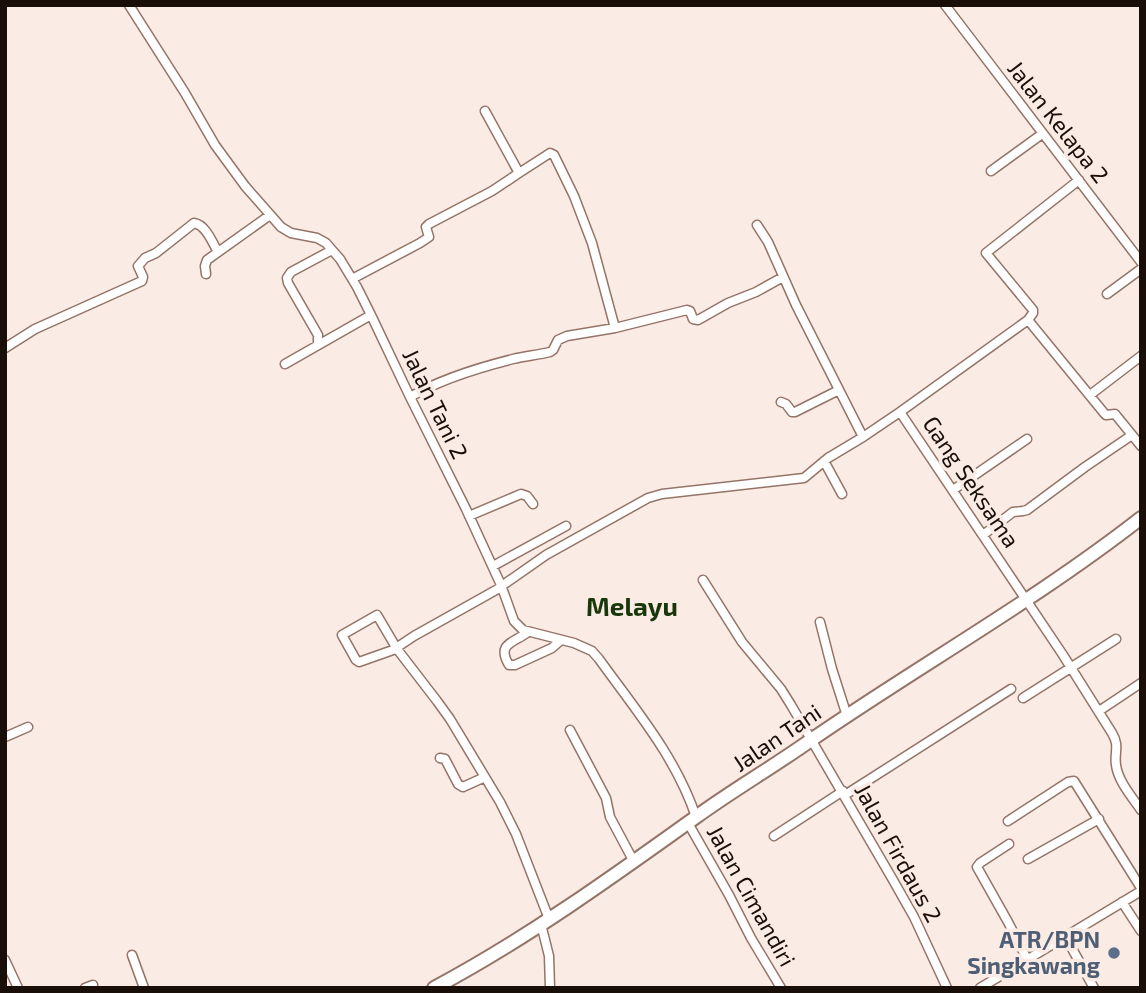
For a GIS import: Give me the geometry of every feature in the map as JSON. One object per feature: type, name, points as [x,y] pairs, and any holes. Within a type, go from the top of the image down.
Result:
[{"type":"highway","name":"Jalan Tani","points":[[434,988],[545,922],[811,740],[1027,600],[1141,518]]},
{"type":"street","name":"Jalan Tani 2","points":[[129,5],[215,145],[246,186],[281,227],[291,233],[317,238],[327,243],[352,279],[493,566],[514,621],[528,632]]},
{"type":"street","name":"Jalan Kelapa 2","points":[[945,5],[1141,262]]},
{"type":"street","points":[[485,111],[519,173]]},
{"type":"street","points":[[991,171],[1042,134]]},
{"type":"street","points":[[352,279],[420,243],[429,237],[426,227],[429,224],[492,191],[550,153],[554,155],[574,197],[592,243],[615,328]]},
{"type":"street","points":[[1079,180],[985,253],[1033,310],[1028,320],[1061,362],[1104,413],[1115,414],[1141,446]]},
{"type":"street","points":[[206,274],[207,260],[270,215]]},
{"type":"street","points":[[5,348],[35,328],[139,282],[143,279],[138,266],[142,261],[194,223],[203,227],[218,252]]},
{"type":"street","points":[[757,225],[768,242],[796,305],[863,437]]},
{"type":"street","points":[[1132,250],[1141,243]]},
{"type":"street","points":[[318,344],[318,335],[287,278],[291,272],[332,250]]},
{"type":"street","points":[[1107,295],[1141,269]]},
{"type":"street","points":[[410,397],[460,375],[513,359],[550,352],[561,338],[687,310],[694,320],[698,320],[783,277]]},
{"type":"street","points":[[285,363],[372,315]]},
{"type":"street","name":"Gang Seksama","points":[[1028,320],[900,412],[1099,711],[1117,741],[1116,763],[1119,776],[1141,810]]},
{"type":"street","points":[[1090,395],[1141,356]]},
{"type":"street","points":[[781,402],[793,412],[839,390]]},
{"type":"street","points":[[550,988],[545,922],[516,834],[485,777],[438,701],[397,649],[377,615],[342,635],[359,662],[397,649],[546,555],[648,498],[662,494],[804,478],[824,461],[900,412]]},
{"type":"street","points":[[983,535],[1013,512],[1027,509],[1132,435]]},
{"type":"street","points":[[953,490],[1027,439]]},
{"type":"street","points":[[824,461],[842,494]]},
{"type":"street","points":[[469,516],[521,494],[527,496],[533,504]]},
{"type":"street","points":[[493,566],[566,526]]},
{"type":"street","name":"Jalan Firdaus 2","points":[[703,580],[743,642],[782,689],[914,917],[947,988]]},
{"type":"street","points":[[820,622],[847,716]]},
{"type":"street","points":[[561,640],[552,648],[515,665],[507,663],[505,647],[528,632],[561,640],[585,647],[592,652],[646,722],[683,783],[692,820]]},
{"type":"street","points":[[1023,698],[1116,639]]},
{"type":"street","points":[[1099,711],[1141,683]]},
{"type":"street","points":[[774,836],[1011,690]]},
{"type":"street","points":[[5,737],[28,727]]},
{"type":"street","points":[[570,730],[606,798],[610,817],[634,862]]},
{"type":"street","points":[[440,758],[445,760],[458,784],[463,787],[485,777]]},
{"type":"street","points":[[980,988],[1141,889],[1076,783],[1071,781],[1007,821]]},
{"type":"street","points":[[1028,859],[1099,819]]},
{"type":"street","name":"Jalan Cimandiri","points":[[692,820],[751,938],[781,988]]},
{"type":"street","points":[[1009,844],[977,867],[1027,959]]},
{"type":"street","points":[[1122,902],[1141,931]]},
{"type":"street","points":[[1065,936],[1094,988]]},
{"type":"street","points":[[132,955],[144,988]]},
{"type":"street","points":[[5,960],[18,988]]},
{"type":"place","name":"ATR/BPN Singkawang","points":[[1114,953]]},
{"type":"district","name":"Melayu","points":[[632,607]]}]
